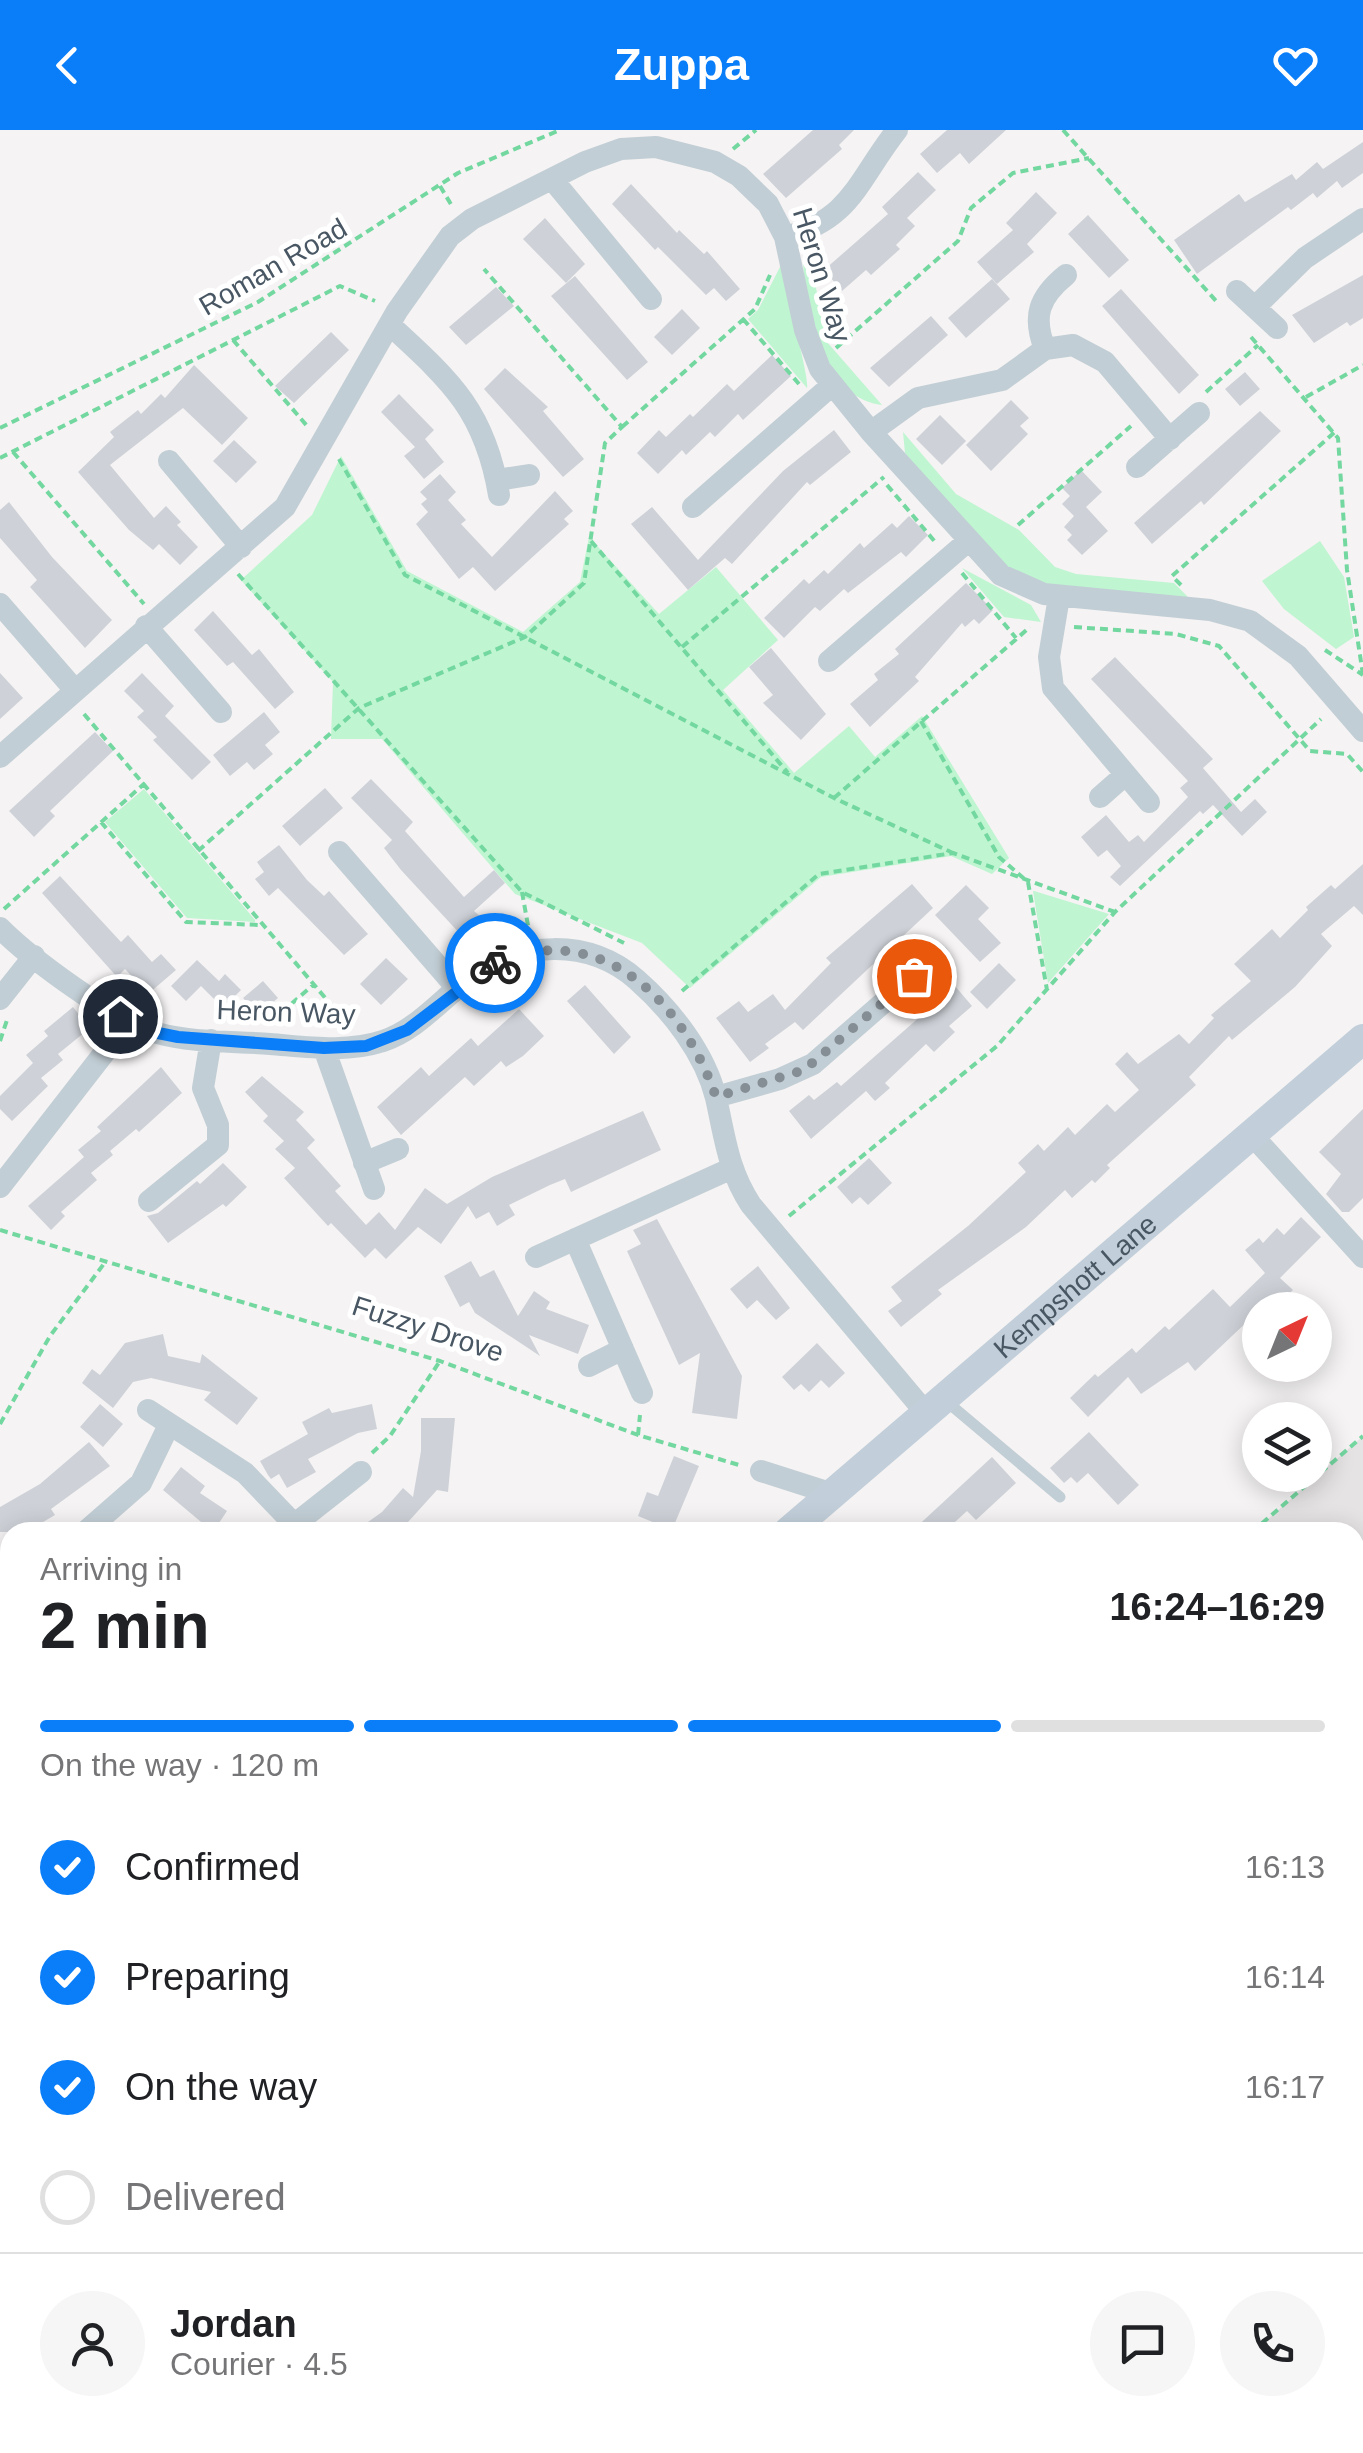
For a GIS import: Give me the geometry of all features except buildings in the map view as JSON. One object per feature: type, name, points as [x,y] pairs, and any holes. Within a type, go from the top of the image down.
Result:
[{"type":"street","points":[[787,246],[840,212],[896,130]]},
{"type":"street","name":"Heron Way","points":[[0,757],[293,498],[394,318],[433,255],[459,228],[552,178],[621,149],[671,148],[700,155],[739,176],[768,204],[787,246],[809,343],[831,386],[968,542],[1013,582],[1059,597],[1238,616],[1274,635],[1363,731]]},
{"type":"street","points":[[552,178],[651,300]]},
{"type":"street","points":[[1254,308],[1305,258],[1363,220]]},
{"type":"street","points":[[1045,350],[1038,326],[1039,306],[1066,275]]},
{"type":"street","points":[[1231,300],[1254,308],[1277,328]]},
{"type":"street","points":[[394,318],[480,422],[498,487],[528,474]]},
{"type":"street","points":[[871,432],[918,398],[1002,380],[1045,350],[1073,345],[1094,352],[1170,439]]},
{"type":"street","points":[[693,507],[831,386]]},
{"type":"street","points":[[1137,467],[1199,413]]},
{"type":"street","points":[[168,460],[233,553]]},
{"type":"street","points":[[829,660],[968,542]]},
{"type":"street","points":[[1059,597],[1049,669],[1054,688],[1148,802]]},
{"type":"street","points":[[0,604],[74,689]]},
{"type":"street","points":[[151,622],[221,712]]},
{"type":"street","points":[[1100,797],[1124,775]]},
{"type":"street","points":[[339,852],[457,988]]},
{"type":"street","name":"Heron Way","points":[[0,928],[129,1021],[153,1032],[324,1048],[366,1046],[407,1030],[484,968],[532,950],[577,950],[605,959],[632,976],[663,1008],[699,1056],[716,1097],[730,1170],[773,1235],[934,1406]]},
{"type":"street","points":[[0,999],[34,956]]},
{"type":"street","points":[[716,1097],[793,1075],[813,1064],[938,956]]},
{"type":"street","points":[[0,1186],[10,1157],[129,1021]]},
{"type":"street","name":"Kempshott Lane","points":[[800,1522],[1363,1038]]},
{"type":"street","points":[[149,1201],[218,1145],[218,1125],[203,1088],[211,1040]]},
{"type":"street","points":[[324,1048],[374,1189]]},
{"type":"street","points":[[1252,1136],[1363,1258]]},
{"type":"street","points":[[364,1163],[398,1149]]},
{"type":"street","points":[[536,1257],[730,1170]]},
{"type":"street","points":[[575,1239],[642,1393]]},
{"type":"street","points":[[589,1366],[623,1349]]},
{"type":"street","points":[[148,1410],[245,1473],[284,1522]]},
{"type":"street","points":[[96,1522],[141,1483],[169,1426]]},
{"type":"street","points":[[761,1471],[833,1494]]},
{"type":"street","points":[[299,1522],[361,1472]]},
{"type":"lane","points":[[934,1406],[1060,1497]]},
{"type":"path","name":"Roman Road","points":[[0,428],[258,302],[458,173],[560,130]]},
{"type":"path","points":[[1063,130],[1231,300]]},
{"type":"path","points":[[836,348],[958,241],[971,208],[1013,173],[1090,158]]},
{"type":"path","points":[[440,186],[455,210]]},
{"type":"path","points":[[198,850],[359,708],[524,637],[584,583],[604,443],[756,309],[787,246]]},
{"type":"path","points":[[484,269],[622,427]]},
{"type":"path","points":[[0,458],[340,286],[394,318]]},
{"type":"path","points":[[1247,333],[1335,432],[1363,674]]},
{"type":"path","points":[[233,340],[342,462],[405,575],[834,798],[952,852],[1115,912]]},
{"type":"path","points":[[1199,413],[1198,399],[1258,344]]},
{"type":"path","points":[[1305,398],[1363,365]]},
{"type":"path","points":[[1018,525],[1147,412]]},
{"type":"path","points":[[1203,610],[1172,576],[1335,432]]},
{"type":"path","points":[[13,452],[151,622]]},
{"type":"path","points":[[682,647],[899,464]]},
{"type":"path","points":[[591,541],[791,776]]},
{"type":"path","points":[[233,553],[359,708],[522,892],[629,946]]},
{"type":"path","points":[[834,798],[1030,627],[1054,623],[1176,634],[1219,646],[1316,754],[1347,754],[1363,772]]},
{"type":"path","points":[[788,1216],[997,1046],[1115,912],[1301,740],[1336,700]]},
{"type":"path","points":[[46,714],[60,730],[81,712],[366,1046]]},
{"type":"path","points":[[922,721],[999,857],[1028,882],[1047,990]]},
{"type":"path","points":[[0,912],[145,783]]},
{"type":"path","points":[[101,822],[186,922],[262,925]]},
{"type":"path","points":[[663,1008],[819,874],[952,852]]},
{"type":"path","points":[[522,892],[532,950]]},
{"type":"path","points":[[248,1042],[314,984]]},
{"type":"path","name":"Fuzzy Drove","points":[[0,1230],[440,1361],[638,1435],[761,1471]]},
{"type":"path","points":[[0,1424],[50,1336],[106,1261]]},
{"type":"path","points":[[361,1472],[359,1462],[390,1436],[440,1361]]},
{"type":"path","points":[[1264,1522],[1363,1436]]},
{"type":"shaded area","points":[[1363,1436],[1363,1522],[1264,1522],[1299,1492],[1332,1492],[1332,1463]]},
{"type":"green space","points":[[808,249],[827,342],[882,405],[850,391],[829,363],[804,277]]},
{"type":"green space","points":[[781,265],[807,388],[748,319],[758,310]]},
{"type":"green space","points":[[903,432],[956,494],[1019,530],[1055,567],[1076,574],[1174,583],[1190,599],[1068,590],[1022,576],[990,554],[952,512],[905,453]]},
{"type":"green space","points":[[341,456],[407,571],[523,632],[580,582],[589,537],[659,614],[716,567],[778,640],[723,690],[794,773],[849,726],[875,757],[922,716],[1009,858],[992,874],[951,856],[821,877],[690,988],[642,943],[515,894],[382,739],[331,739],[333,682],[241,580],[312,515]]},
{"type":"green space","points":[[1320,541],[1344,577],[1354,637],[1336,649],[1284,609],[1262,581]]},
{"type":"green space","points":[[962,568],[1031,605],[1041,622],[1004,617]]},
{"type":"green space","points":[[144,789],[255,922],[187,918],[105,822]]},
{"type":"green space","points":[[1033,891],[1109,914],[1048,983]]},
{"type":"way so far","points":[[495,963],[522,952],[561,949],[593,954],[619,967],[646,988],[674,1020],[707,1070],[716,1097],[804,1070],[914,976]]},
{"type":"route","points":[[120,1016],[153,1032],[178,1037],[355,1048],[407,1030],[470,978],[495,963]]}]
